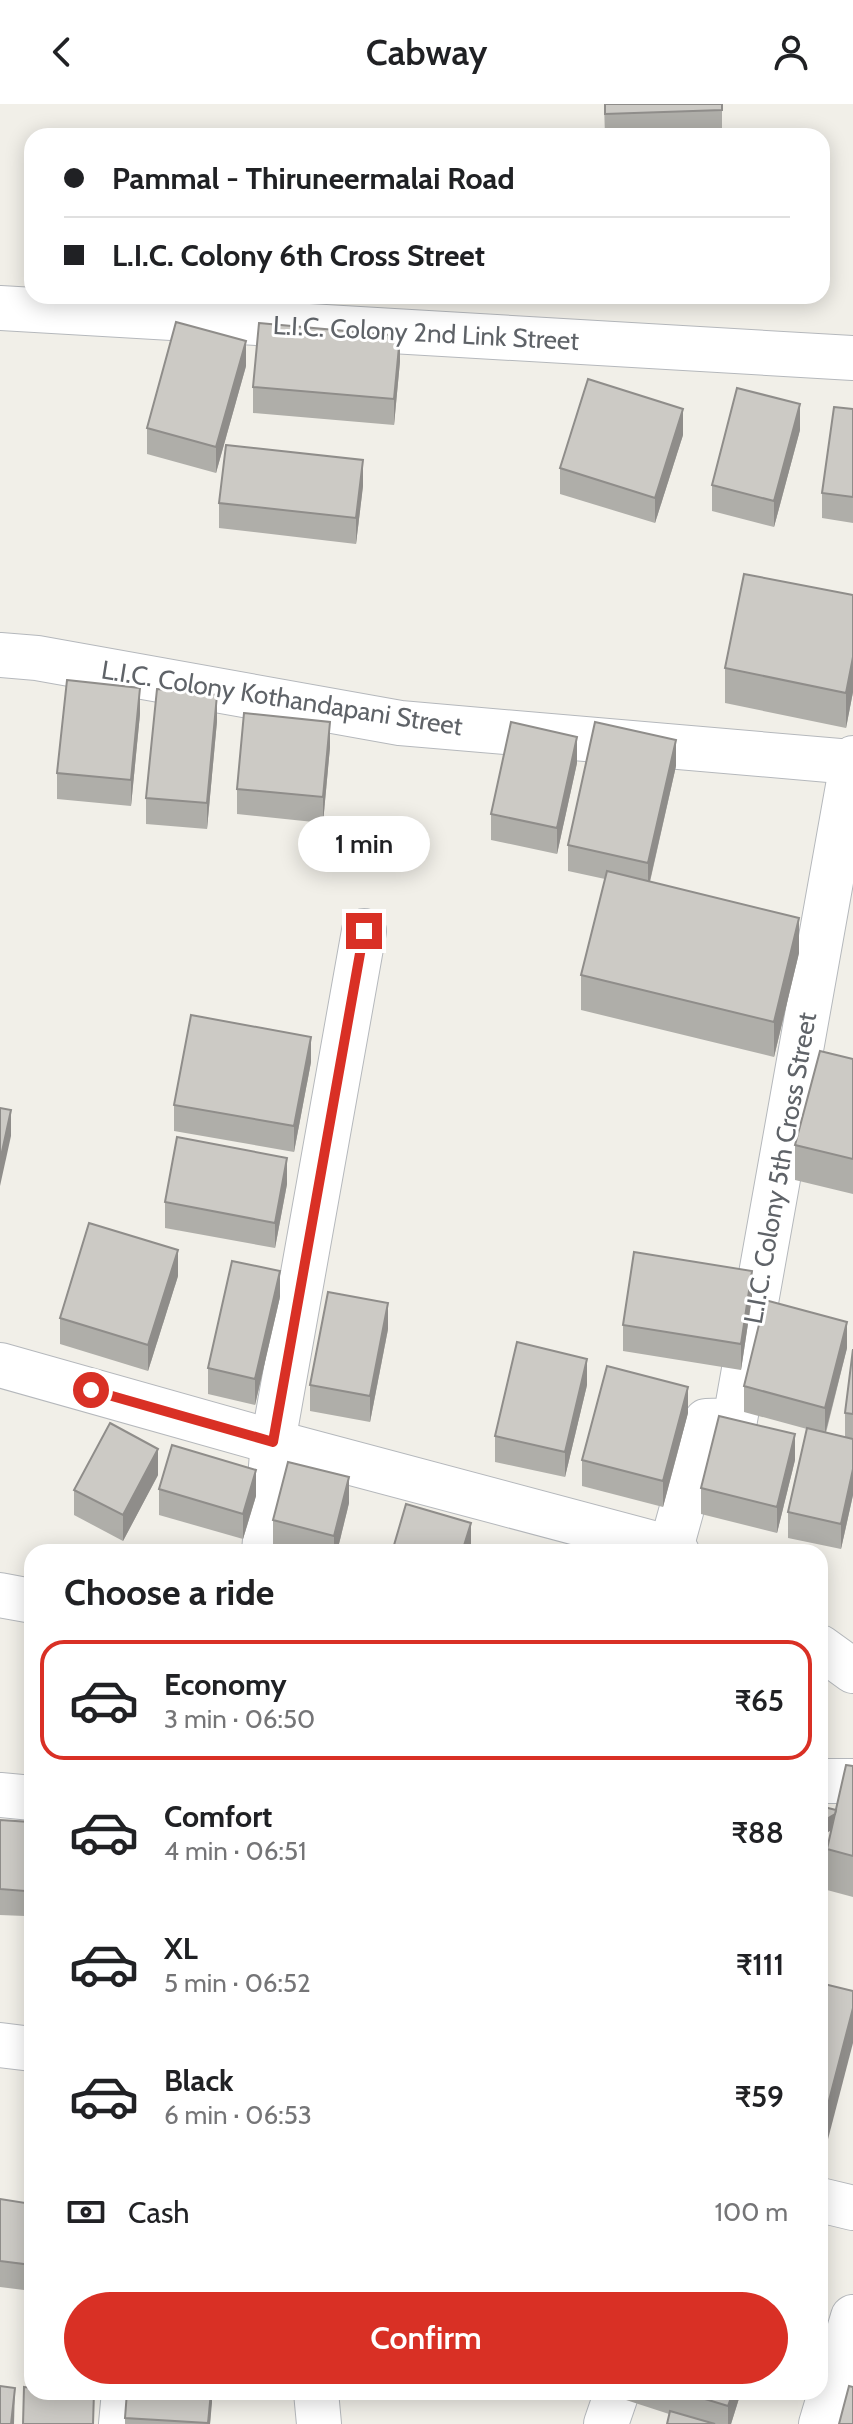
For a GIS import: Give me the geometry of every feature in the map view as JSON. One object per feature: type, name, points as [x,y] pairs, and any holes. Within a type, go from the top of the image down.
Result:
[{"type":"street","name":"L.I.C. Colony 2nd Link Street","points":[[0,308],[853,358]]},
{"type":"street","name":"L.I.C. Colony Kothandapani Street","points":[[0,655],[37,658],[400,723],[853,760]]},
{"type":"street","name":"L.I.C. Colony 5th Cross Street","points":[[675,1544],[706,1421],[735,1420],[853,760]]},
{"type":"street","points":[[265,1544],[273,1442],[364,931]]},
{"type":"street","points":[[0,1365],[652,1544]]},
{"type":"street","points":[[0,1595],[24,1600]]},
{"type":"street","points":[[828,1653],[853,1671]]},
{"type":"street","points":[[828,1781],[853,1781]]},
{"type":"street","points":[[0,1795],[24,1797]]},
{"type":"street","points":[[0,2045],[24,2048]]},
{"type":"street","points":[[828,2202],[853,2208]]},
{"type":"street","points":[[821,2424],[853,2317]]},
{"type":"street","points":[[121,2424],[123,2400]]},
{"type":"street","points":[[317,2400],[319,2424]]},
{"type":"street","points":[[606,2424],[614,2400]]},
{"type":"building","points":[[605,104],[722,104],[722,110],[605,114]]},
{"type":"building","points":[[176,322],[246,341],[216,447],[147,428]]},
{"type":"building","points":[[259,323],[400,336],[394,399],[253,387]]},
{"type":"building","points":[[588,379],[683,409],[655,498],[560,468]]},
{"type":"building","points":[[737,388],[800,404],[774,501],[712,485]]},
{"type":"building","points":[[834,407],[853,409],[853,497],[822,493]]},
{"type":"building","points":[[226,445],[363,460],[356,518],[219,503]]},
{"type":"building","points":[[744,574],[853,595],[853,657],[846,693],[725,668]]},
{"type":"building","points":[[67,680],[140,688],[131,780],[57,773]]},
{"type":"building","points":[[157,689],[217,695],[207,803],[146,798]]},
{"type":"building","points":[[244,713],[330,722],[323,797],[237,789]]},
{"type":"building","points":[[511,722],[577,737],[557,828],[491,814]]},
{"type":"building","points":[[595,722],[676,740],[648,863],[568,845]]},
{"type":"building","points":[[607,871],[799,918],[774,1022],[581,975]]},
{"type":"building","points":[[191,1015],[311,1037],[294,1126],[174,1105]]},
{"type":"building","points":[[820,1051],[853,1059],[853,1159],[795,1145]]},
{"type":"building","points":[[0,1108],[11,1110],[0,1161]]},
{"type":"building","points":[[177,1137],[287,1158],[275,1223],[165,1202]]},
{"type":"building","points":[[89,1223],[178,1250],[148,1345],[60,1318]]},
{"type":"building","points":[[634,1252],[752,1271],[741,1344],[623,1325]]},
{"type":"building","points":[[232,1261],[280,1271],[255,1379],[208,1368]]},
{"type":"building","points":[[328,1292],[388,1303],[370,1396],[310,1385]]},
{"type":"building","points":[[765,1300],[847,1322],[825,1408],[744,1386]]},
{"type":"building","points":[[517,1342],[587,1359],[565,1452],[495,1436]]},
{"type":"building","points":[[853,1349],[853,1414],[845,1413]]},
{"type":"building","points":[[607,1366],[688,1387],[663,1481],[582,1460]]},
{"type":"building","points":[[719,1416],[795,1434],[777,1507],[701,1488]]},
{"type":"building","points":[[110,1423],[158,1449],[123,1515],[74,1490]]},
{"type":"building","points":[[807,1428],[853,1439],[853,1469],[841,1524],[788,1512]]},
{"type":"building","points":[[172,1445],[256,1470],[243,1514],[159,1489]]},
{"type":"building","points":[[288,1462],[349,1477],[334,1536],[273,1520]]},
{"type":"building","points":[[406,1504],[471,1523],[464,1544],[394,1544]]},
{"type":"building","points":[[846,1765],[853,1766],[853,1856],[828,1849]]},
{"type":"building","points":[[828,1808],[836,1810],[828,1818]]},
{"type":"building","points":[[0,1820],[24,1822],[24,1891],[0,1889]]},
{"type":"building","points":[[828,1985],[853,1991],[853,2008],[828,2104]]},
{"type":"building","points":[[0,2199],[24,2203],[24,2264],[0,2261]]},
{"type":"building","points":[[0,2386],[15,2388],[11,2424],[0,2424]]},
{"type":"building","points":[[849,2386],[853,2387],[853,2424],[839,2424]]},
{"type":"building","points":[[24,2387],[24,2400],[94,2400],[93,2424],[23,2424]]},
{"type":"building","points":[[126,2400],[210,2400],[208,2423],[125,2418]]},
{"type":"building","points":[[708,2400],[730,2400],[728,2406]]},
{"type":"building","points":[[670,2411],[715,2424],[667,2424]]},
{"type":"route","points":[[91,1390],[273,1442],[364,931]]}]
